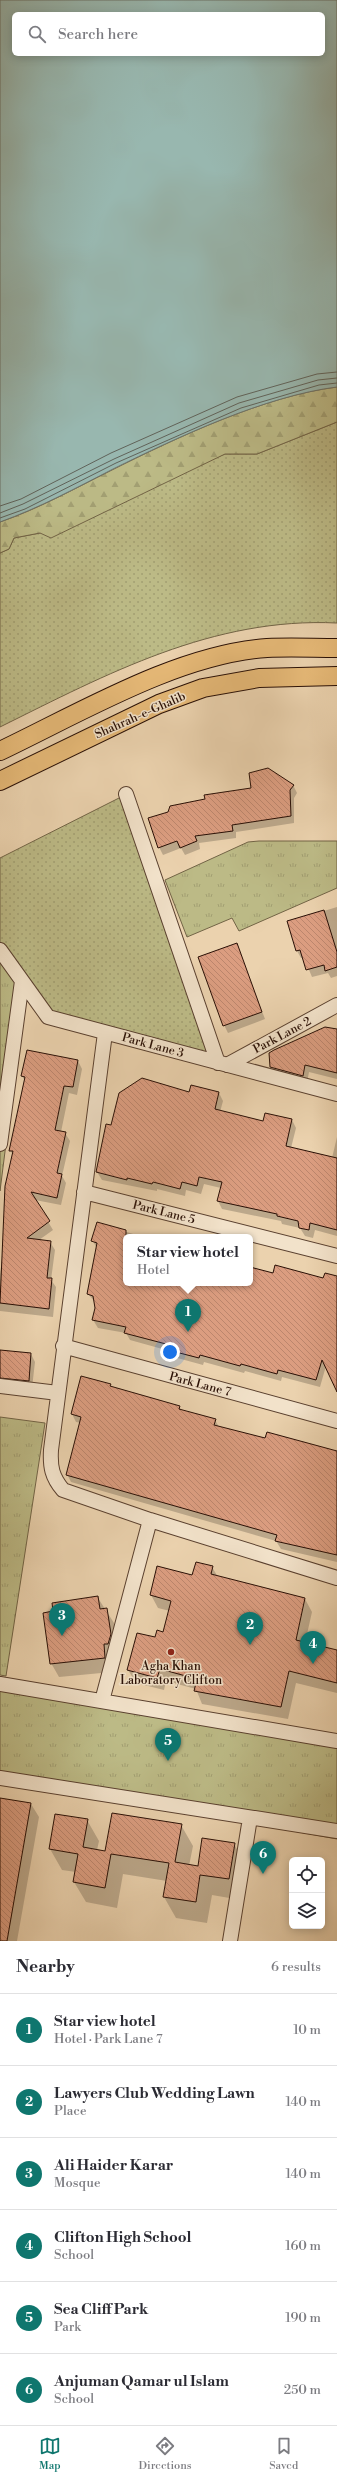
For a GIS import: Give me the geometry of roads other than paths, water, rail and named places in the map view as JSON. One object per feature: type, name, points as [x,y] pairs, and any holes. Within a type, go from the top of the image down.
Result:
[{"type":"main road","points":[[0,750],[153,678],[212,658],[266,648],[337,648]]},
{"type":"main road","name":"Shahrah-e-Ghalib","points":[[0,781],[159,704],[204,688],[258,678],[337,676]]},
{"type":"street","points":[[126,794],[223,1064]]},
{"type":"street","name":"Park Lane 3","points":[[0,950],[48,1018],[337,1094]]},
{"type":"street","points":[[0,1144],[22,981]]},
{"type":"street","name":"Park Lane 2","points":[[223,1064],[337,1005]]},
{"type":"street","points":[[105,1033],[51,1450],[50,1468],[55,1480],[63,1490],[150,1520],[337,1578]]},
{"type":"street","name":"Park Lane 5","points":[[84,1192],[250,1234]]},
{"type":"street","name":"Park Lane 5","points":[[253,1235],[337,1256]]},
{"type":"street","name":"Park Lane 7","points":[[64,1346],[337,1421]]},
{"type":"street","points":[[0,1386],[58,1392]]},
{"type":"street","points":[[102,1701],[150,1520]]},
{"type":"street","points":[[0,1684],[337,1741]]},
{"type":"street","points":[[0,1778],[337,1831]]},
{"type":"street","points":[[230,1941],[250,1818]]},
{"type":"water","points":[[0,0],[337,0],[337,387],[281,399],[222,419],[165,444],[43,504],[0,522]]},
{"type":"place","name":"Star view hotel","points":[[188,1332]]},
{"type":"place","name":"Ali Haider Karar","points":[[62,1636]]},
{"type":"place","name":"Lawyers Club Wedding Lawn","points":[[250,1645]]},
{"type":"place","name":"Agha Khan Laboratory Clifton","points":[[171,1652]]},
{"type":"place","name":"Clifton High School","points":[[313,1664]]},
{"type":"place","name":"Sea Cliff Park","points":[[168,1761]]},
{"type":"place","name":"Anjuman Qamar ul Islam","points":[[263,1874]]}]
